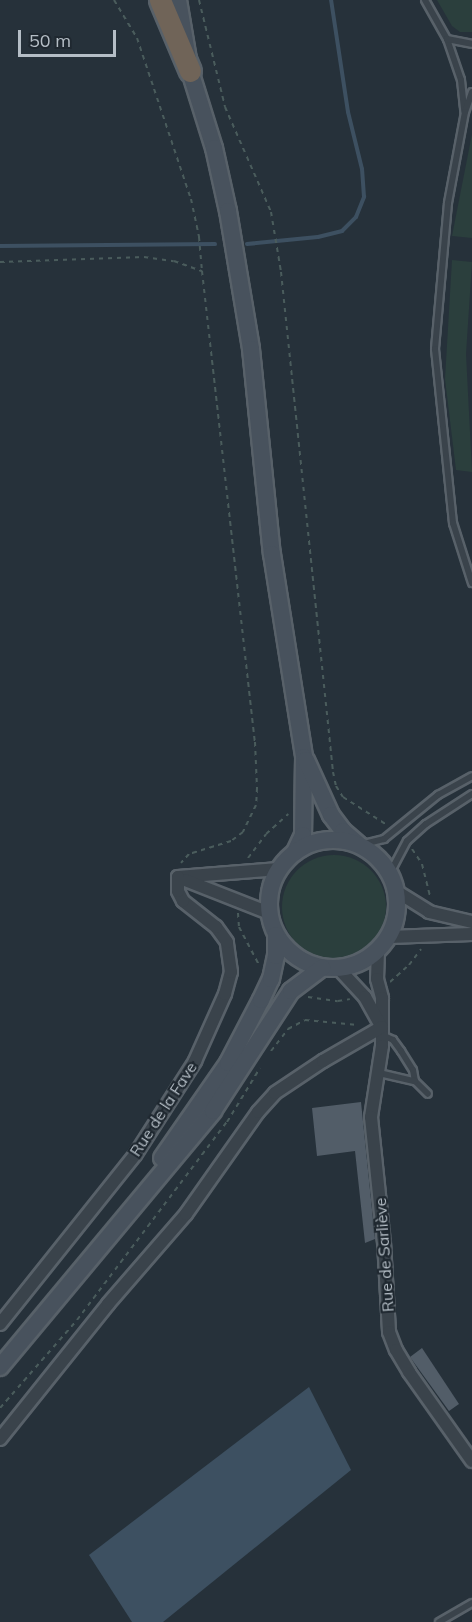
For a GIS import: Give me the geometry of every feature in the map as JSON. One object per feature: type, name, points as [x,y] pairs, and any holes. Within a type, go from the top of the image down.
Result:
[{"type":"highway","points":[[160,0],[190,71]]},
{"type":"main road","points":[[104,1240],[228,1063],[272,979],[276,956],[276,935],[269,913],[272,883],[279,869],[295,852],[303,835],[304,757],[272,554],[251,349],[234,245],[214,148],[190,71],[178,0]]},
{"type":"main road","points":[[185,1146],[187,1135],[284,988],[325,968],[360,963],[378,951],[389,937],[397,918],[397,896],[390,873],[378,857],[343,831],[332,815],[304,757]]},
{"type":"main road","points":[[295,852],[310,844],[327,840],[344,840],[360,845]]},
{"type":"main road","points":[[276,935],[286,949],[299,959],[325,968]]},
{"type":"main road","points":[[0,1367],[213,1111],[291,991],[325,968]]},
{"type":"street","points":[[178,878],[279,869]]},
{"type":"street","points":[[178,878],[237,898],[269,913]]},
{"type":"street","name":"Rue de la Fave","points":[[0,1324],[135,1155],[195,1061],[225,994],[231,972],[227,942],[216,927],[183,900],[178,891],[178,878]]},
{"type":"street","points":[[397,896],[429,912],[472,922]]},
{"type":"street","points":[[397,896],[412,913],[472,929]]},
{"type":"street","points":[[389,937],[472,934]]},
{"type":"street","name":"Rue de Sarliève","points":[[378,951],[377,979],[383,1010],[379,1073],[371,1117],[384,1242],[389,1332],[409,1372],[472,1461]]},
{"type":"street","points":[[0,1439],[108,1304],[186,1214],[258,1112],[275,1093],[323,1060],[382,1031],[365,997],[325,968]]},
{"type":"lane","points":[[425,0],[447,39],[461,80],[465,112]]},
{"type":"lane","points":[[447,39],[472,44]]},
{"type":"lane","points":[[472,92],[465,112],[448,203],[435,349],[453,523],[472,583]]},
{"type":"lane","points":[[360,845],[384,839],[438,795],[472,776]]},
{"type":"lane","points":[[390,873],[407,841],[426,824],[472,794]]},
{"type":"lane","points":[[382,1031],[401,1051],[416,1081],[428,1095]]},
{"type":"lane","points":[[379,1073],[416,1081]]},
{"type":"lane","points":[[439,1622],[472,1603]]},
{"type":"path","points":[[114,0],[137,38],[190,199],[199,237],[255,742],[256,805],[243,832],[231,841],[189,854],[180,867],[178,878]]},
{"type":"path","points":[[199,0],[225,107],[234,133],[266,198],[277,247],[336,786],[343,797],[396,830]]},
{"type":"path","points":[[0,262],[144,257],[174,261],[202,271]]},
{"type":"path","points":[[240,873],[248,857],[288,814]]},
{"type":"path","points":[[407,841],[422,864],[429,888],[429,912]]},
{"type":"path","points":[[237,898],[239,927],[253,957],[272,979]]},
{"type":"path","points":[[380,989],[409,965],[423,946],[426,934]]},
{"type":"path","points":[[291,991],[310,998],[338,1001],[365,997]]},
{"type":"path","points":[[268,1055],[288,1029],[305,1020],[382,1031]]},
{"type":"path","points":[[0,1408],[84,1311],[227,1122],[262,1065]]},
{"type":"green space","points":[[437,0],[472,0],[472,32],[460,32],[452,26]]},
{"type":"green space","points":[[472,134],[472,238],[452,236]]},
{"type":"green space","points":[[452,260],[472,262],[466,354],[472,472],[456,470],[445,379]]},
{"type":"green space","points":[[334,855],[354,859],[371,870],[382,887],[386,907],[382,927],[371,944],[354,955],[334,959],[314,955],[297,944],[286,927],[282,907],[286,887],[297,870],[314,859]]},
{"type":"water","points":[[309,1387],[351,1470],[163,1622],[132,1622],[89,1555]]},
{"type":"building","points":[[361,1102],[375,1239],[365,1243],[355,1151],[317,1156],[312,1108]]},
{"type":"building","points":[[422,1348],[459,1404],[449,1411],[410,1357]]},
{"type":"waterway","points":[[247,244],[318,237],[342,231],[356,217],[364,197],[362,169],[348,112],[331,0]]},
{"type":"waterway","points":[[0,246],[215,244]]}]
